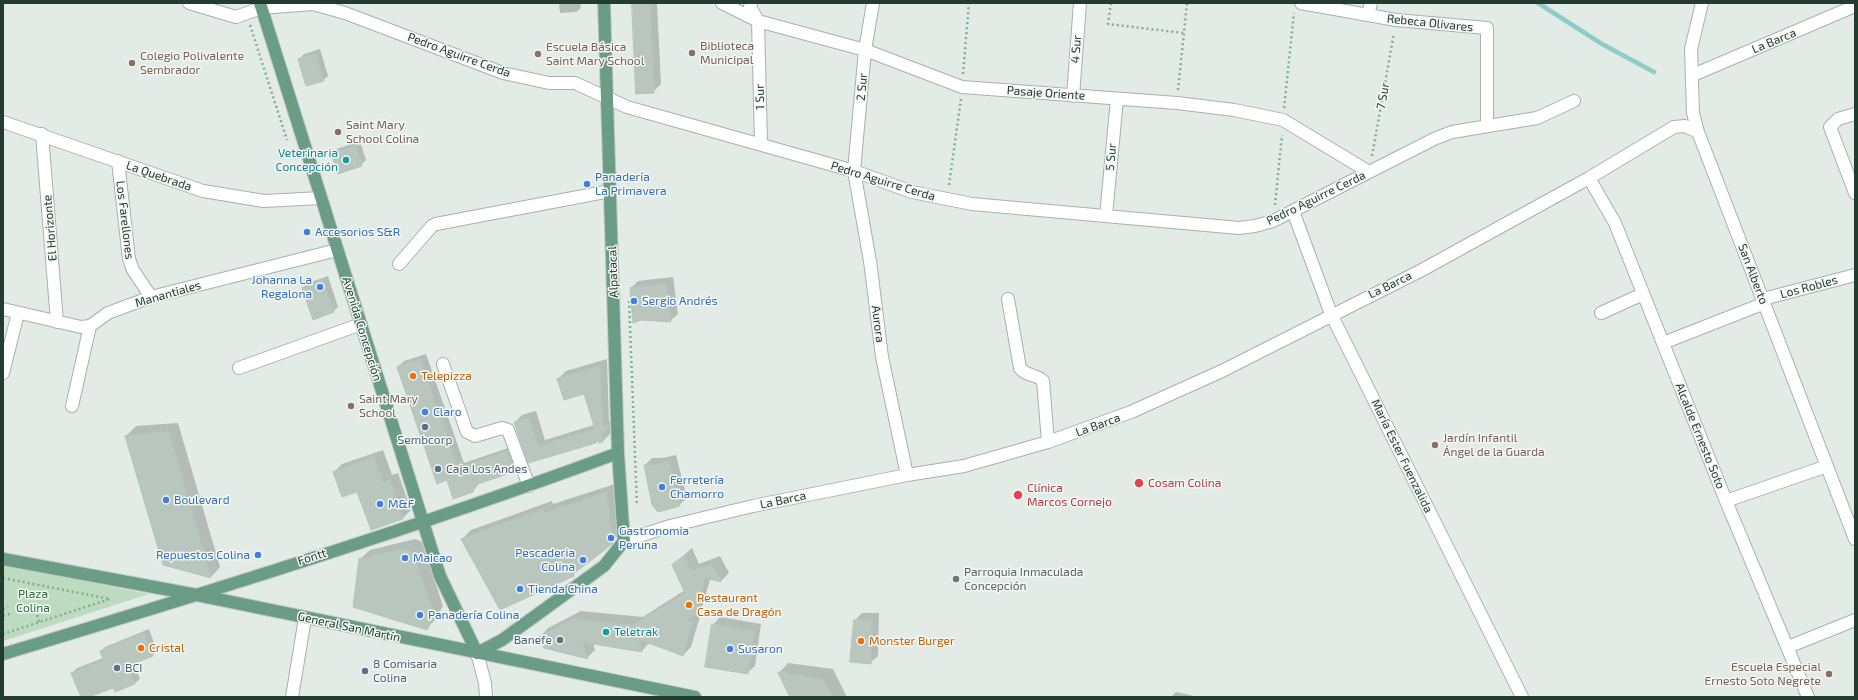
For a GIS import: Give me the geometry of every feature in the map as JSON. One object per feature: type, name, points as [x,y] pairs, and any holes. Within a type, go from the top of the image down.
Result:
[{"type":"main road","name":"Alpatacal","points":[[604,3],[618,453],[624,541]]},
{"type":"main road","name":"Avenida Concepción","points":[[260,5],[440,576],[477,653]]},
{"type":"main road","name":"Fontt","points":[[3,654],[197,595],[529,486],[618,453]]},
{"type":"main road","points":[[477,653],[502,640],[604,566],[624,541]]},
{"type":"main road","name":"General San Martín","points":[[3,559],[197,595],[695,697]]},
{"type":"street","name":"Pedro Aguirre Cerda","points":[[189,3],[236,17],[260,5],[313,4],[345,13],[503,73],[550,83],[575,83],[627,107],[854,171],[912,192],[947,200],[972,204],[1239,228],[1255,226],[1273,221],[1452,132],[1537,118],[1574,101]]},
{"type":"street","name":"Pasaje Oriente","points":[[722,3],[758,22],[865,50],[962,87],[1177,103],[1234,110],[1283,120],[1369,172]]},
{"type":"street","name":"1 Sur","points":[[751,3],[750,6],[758,22],[761,144]]},
{"type":"street","name":"2 Sur","points":[[854,171],[865,50],[873,3]]},
{"type":"street","name":"4 Sur","points":[[1072,96],[1080,3]]},
{"type":"street","name":"Rebeca Olivares","points":[[1301,3],[1396,20],[1486,28],[1487,126]]},
{"type":"street","points":[[1368,15],[1371,3]]},
{"type":"street","name":"San Alberto","points":[[1702,3],[1691,49],[1693,113],[1698,132],[1855,539]]},
{"type":"street","name":"La Barca","points":[[1693,75],[1855,6]]},
{"type":"street","name":"5 Sur","points":[[1106,216],[1117,99]]},
{"type":"street","points":[[1855,114],[1838,119],[1830,128],[1855,193]]},
{"type":"street","name":"La Quebrada","points":[[3,122],[42,134],[203,191],[238,198],[264,201],[321,198]]},
{"type":"street","name":"La Barca","points":[[624,541],[670,526],[723,513],[907,475],[964,466],[1048,442],[1131,412],[1177,392],[1422,270],[1589,178],[1674,127],[1686,126],[1698,132]]},
{"type":"street","name":"El Horizonte","points":[[42,134],[57,322]]},
{"type":"street","name":"Los Farellones","points":[[118,161],[129,259],[133,270],[151,297]]},
{"type":"street","name":"Aurora","points":[[854,171],[870,261],[882,357],[907,475]]},
{"type":"street","name":"Alcalde Ernesto Soto","points":[[1589,178],[1615,223],[1726,501],[1808,697]]},
{"type":"street","points":[[399,264],[432,226],[436,224],[610,191]]},
{"type":"street","name":"María Ester Fuenzalida","points":[[1293,211],[1331,314],[1522,697]]},
{"type":"street","name":"Manantiales","points":[[90,326],[108,313],[151,297],[337,250]]},
{"type":"street","name":"Los Robles","points":[[1664,343],[1764,301],[1855,275]]},
{"type":"street","points":[[1601,313],[1643,294]]},
{"type":"street","points":[[1008,299],[1020,368],[1022,372],[1041,378],[1043,381],[1048,442]]},
{"type":"street","points":[[3,309],[81,327],[90,326],[72,406]]},
{"type":"street","points":[[3,373],[18,313]]},
{"type":"street","points":[[239,368],[361,324]]},
{"type":"street","points":[[443,364],[467,432],[475,436],[502,428],[508,430],[529,486]]},
{"type":"street","points":[[1726,501],[1827,466]]},
{"type":"street","points":[[292,697],[305,618]]},
{"type":"street","points":[[1788,647],[1855,620]]},
{"type":"street","name":"Avenida Concepción","points":[[477,653],[485,683],[486,697]]},
{"type":"path","points":[[1111,3],[1108,24],[1184,33]]},
{"type":"path","points":[[1177,103],[1187,3]]},
{"type":"path","name":"7 Sur","points":[[1369,172],[1396,20]]},
{"type":"path","points":[[3,578],[110,599],[3,634]]},
{"type":"path","points":[[3,608],[8,606]]},
{"type":"path","points":[[19,609],[26,609],[37,614],[39,622]]},
{"type":"path","points":[[3,616],[12,613]]},
{"type":"green space","name":"Plaza Colina","points":[[3,565],[149,594],[3,641]]},
{"type":"building","points":[[632,3],[650,3],[654,93],[636,94]]},
{"type":"building","points":[[315,54],[324,81],[306,86],[298,59]]},
{"type":"building","name":"Veterinaria Concepción","points":[[355,145],[362,166],[338,174],[331,154]]},
{"type":"building","points":[[323,280],[334,312],[313,320],[302,288]]},
{"type":"building","points":[[666,284],[671,322],[641,320],[633,323],[630,288]]},
{"type":"building","points":[[420,359],[458,468],[508,451],[514,467],[512,468],[513,472],[475,485],[473,492],[453,499],[447,480],[437,484],[397,367]]},
{"type":"building","points":[[600,366],[603,427],[610,425],[603,434],[603,442],[599,443],[598,440],[596,443],[528,463],[514,422],[529,417],[538,446],[595,429],[584,394],[564,400],[557,379]]},
{"type":"building","name":"Boulevard","points":[[169,432],[211,578],[163,565],[125,436]]},
{"type":"building","points":[[374,457],[383,483],[390,480],[403,519],[371,530],[357,492],[342,497],[333,472]]},
{"type":"building","name":"Ferretería Chamorro","points":[[669,461],[680,506],[658,512],[652,505],[644,465],[654,465]]},
{"type":"building","points":[[607,492],[613,543],[573,574],[574,576],[500,610],[461,539],[543,509],[544,513]]},
{"type":"building","points":[[404,549],[413,552],[434,616],[427,630],[353,607],[359,559]]},
{"type":"building","points":[[684,556],[691,571],[712,564],[721,582],[705,578],[695,614],[685,620],[693,621],[683,656],[638,639],[642,652],[581,642],[588,659],[544,648],[539,637],[572,619],[633,625],[685,593],[672,565]]},
{"type":"building","name":"Monster Burger","points":[[854,620],[872,620],[871,664],[850,662]]},
{"type":"building","name":"Susaron","points":[[712,624],[755,631],[748,674],[705,667]]},
{"type":"building","points":[[144,633],[153,656],[128,666],[135,684],[115,692],[113,688],[89,697],[81,697],[71,673],[103,660],[100,651]]},
{"type":"building","points":[[778,672],[823,679],[833,697],[790,697]]},
{"type":"waterway","points":[[1538,3],[1602,44],[1654,72]]},
{"type":"place","name":"Biblioteca Municipal","points":[[692,53]]},
{"type":"place","name":"Escuela Básica Saint Mary School","points":[[538,54]]},
{"type":"place","name":"Colegio Polivalente Sembrador","points":[[132,63]]},
{"type":"place","name":"Saint Mary School Colina","points":[[338,132]]},
{"type":"place","name":"Veterinaria Concepción","points":[[346,160]]},
{"type":"place","name":"Panadería La Primavera","points":[[587,184]]},
{"type":"place","name":"Accesorios S&R","points":[[307,232]]},
{"type":"place","name":"Johanna La Regalona","points":[[320,287]]},
{"type":"place","name":"Sergio Andrés","points":[[634,301]]},
{"type":"place","name":"Telepizza","points":[[413,376]]},
{"type":"place","name":"Saint Mary School","points":[[351,406]]},
{"type":"place","name":"Claro","points":[[425,412]]},
{"type":"place","name":"Sembcorp","points":[[425,427]]},
{"type":"place","name":"Jardín Infantil Ángel de la Guarda","points":[[1435,445]]},
{"type":"place","name":"Caja Los Andes","points":[[438,469]]},
{"type":"place","name":"Cosam Colina","points":[[1139,483]]},
{"type":"place","name":"Ferretería Chamorro","points":[[662,487]]},
{"type":"place","name":"Clínica Marcos Cornejo","points":[[1018,495]]},
{"type":"place","name":"Boulevard","points":[[166,500]]},
{"type":"place","name":"M&F","points":[[380,504]]},
{"type":"place","name":"Gastronomia Peruna","points":[[611,538]]},
{"type":"place","name":"Repuestos Colina","points":[[258,555]]},
{"type":"place","name":"Maicao","points":[[405,558]]},
{"type":"place","name":"Pescaderia Colina","points":[[583,560]]},
{"type":"place","name":"Parroquia Inmaculada Concepción","points":[[956,579]]},
{"type":"place","name":"Tienda China","points":[[520,589]]},
{"type":"place","name":"Restaurant Casa de Dragón","points":[[689,605]]},
{"type":"place","name":"Panadería Colina","points":[[420,615]]},
{"type":"place","name":"Teletrak","points":[[606,632]]},
{"type":"place","name":"Banefe","points":[[560,640]]},
{"type":"place","name":"Monster Burger","points":[[861,641]]},
{"type":"place","name":"Cristal","points":[[141,648]]},
{"type":"place","name":"Susaron","points":[[730,649]]},
{"type":"place","name":"BCI","points":[[117,668]]},
{"type":"place","name":"8 Comisaria Colina","points":[[365,671]]},
{"type":"place","name":"Escuela Especial Ernesto Soto Negrete","points":[[1829,674]]}]
